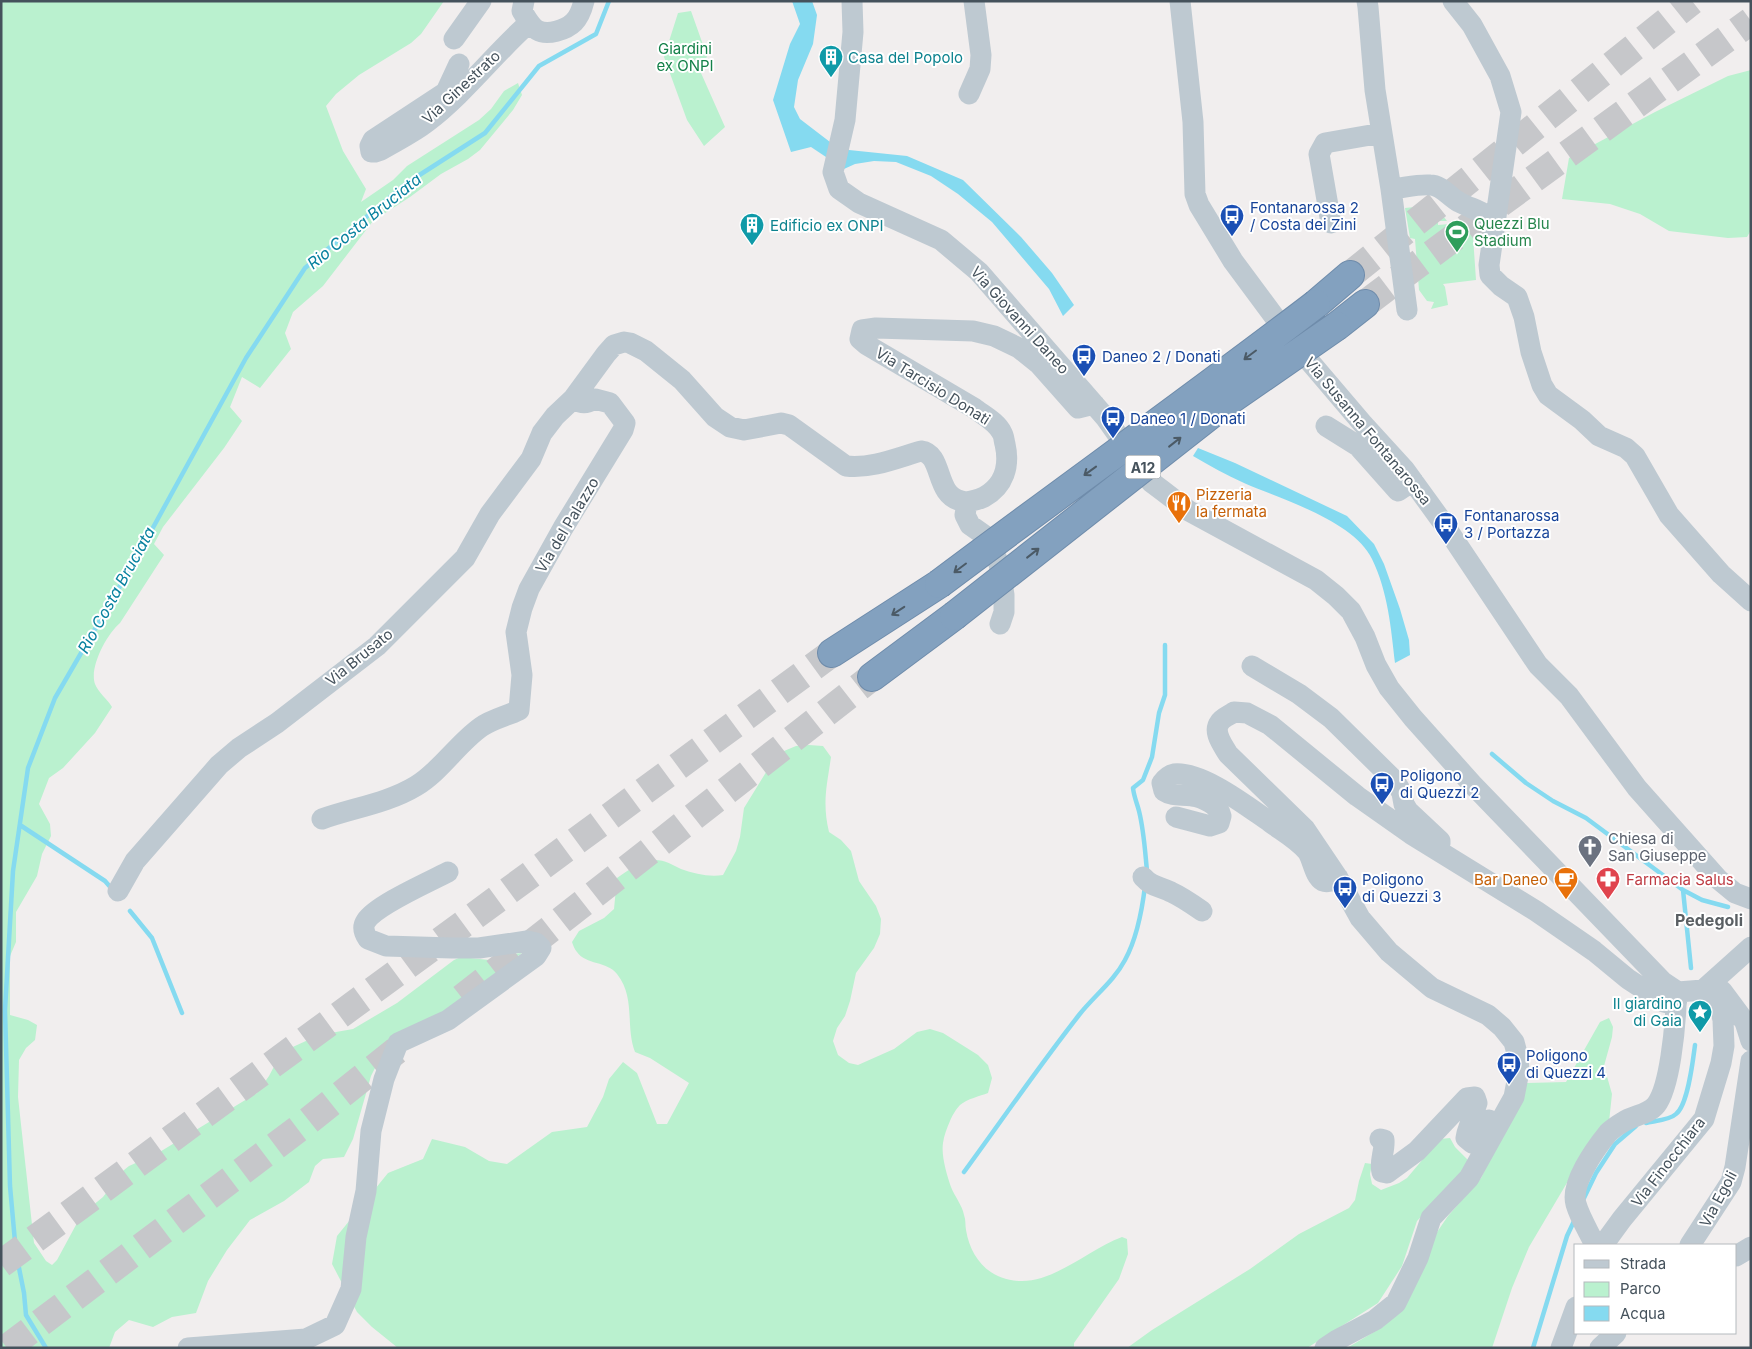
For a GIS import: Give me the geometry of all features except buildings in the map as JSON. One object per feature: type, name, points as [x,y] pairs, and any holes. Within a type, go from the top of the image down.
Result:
[{"type":"highway","name":"A12","points":[[832,653],[939,584],[1207,387],[1316,304],[1350,275]]},
{"type":"highway","name":"A12","points":[[872,677],[954,616],[1223,405],[1337,326],[1365,304]]},
{"type":"street","points":[[454,39],[481,1]]},
{"type":"street","points":[[524,1],[522,11],[530,23],[538,31],[551,32],[567,28],[574,22],[582,10],[584,1]]},
{"type":"street","name":"Via Giovanni Daneo","points":[[852,1],[852,32],[844,124],[833,172],[839,189],[859,203],[941,240],[980,272],[1105,417],[1152,482],[1162,491],[1189,512],[1316,580],[1336,596],[1351,611],[1389,688],[1413,718],[1472,784],[1559,876],[1664,982],[1677,998]]},
{"type":"street","points":[[969,94],[980,69],[981,55],[974,1]]},
{"type":"street","name":"Via Susanna Fontanarossa","points":[[1180,1],[1193,122],[1195,194],[1198,205],[1233,261],[1293,342],[1413,481],[1538,665],[1568,696],[1637,788],[1718,879],[1735,893],[1751,899]]},
{"type":"street","points":[[1367,1],[1375,90],[1391,189],[1407,310]]},
{"type":"street","points":[[1453,1],[1472,25],[1500,76],[1511,112],[1489,265],[1490,276],[1518,297],[1531,352],[1542,385],[1548,395],[1582,420],[1599,436],[1626,448],[1635,456],[1669,515],[1721,574],[1751,601]]},
{"type":"street","name":"Via Ginestrato","points":[[459,64],[446,92],[373,140],[370,146],[371,152],[381,150],[426,123],[457,96],[530,23]]},
{"type":"street","points":[[1331,223],[1319,154],[1325,143],[1382,132]]},
{"type":"street","points":[[1391,189],[1431,184],[1445,191],[1459,202],[1481,211],[1495,224]]},
{"type":"street","name":"Via Tarcisio Donati","points":[[967,502],[991,493],[1000,483],[1006,470],[1007,454],[1002,433],[990,420],[974,408],[867,345],[860,339],[862,330],[876,328],[973,331],[994,336],[1019,348],[1040,364],[1078,408],[1094,404]]},
{"type":"street","points":[[573,399],[606,354],[614,346],[624,342],[646,351],[670,368],[714,416],[736,429],[750,430],[781,423],[789,425],[846,466],[857,468],[921,451],[925,452],[931,456],[946,492],[955,500],[967,502],[965,515],[970,525],[987,537],[999,564],[1004,595],[1004,612],[1000,624]]},
{"type":"street","name":"Via del Palazzo","points":[[322,819],[377,803],[415,787],[481,727],[490,721],[519,710],[522,675],[516,632],[524,602],[534,580],[623,430],[624,423],[610,403],[595,399],[580,404],[573,399]]},
{"type":"street","name":"Via Brusato","points":[[118,891],[135,861],[219,765],[239,748],[277,723],[377,646],[465,558],[490,514],[531,460],[542,434],[555,416],[573,399]]},
{"type":"street","points":[[1326,426],[1358,446],[1398,491],[1413,481]]},
{"type":"street","points":[[1252,666],[1299,694],[1331,718],[1395,781],[1402,793],[1404,804],[1408,811],[1440,841],[1440,852]]},
{"type":"street","points":[[1325,1348],[1336,1340],[1375,1320],[1396,1303],[1418,1258],[1431,1218],[1469,1178],[1514,1097],[1518,1057],[1514,1042],[1502,1027],[1488,1016],[1432,988],[1389,952],[1360,918],[1338,878],[1305,829],[1228,754],[1219,740],[1217,730],[1219,722],[1234,712],[1246,713],[1270,725],[1357,796],[1411,834],[1536,911],[1594,951],[1628,979],[1664,1002],[1703,990],[1745,953]]},
{"type":"street","points":[[1176,817],[1210,826],[1219,823],[1222,816],[1217,806],[1194,796],[1167,794],[1162,783],[1165,779],[1180,774],[1210,783],[1232,796],[1297,842],[1308,852],[1322,881],[1328,882],[1338,878]]},
{"type":"street","points":[[188,1348],[306,1339],[335,1325],[351,1289],[356,1237],[366,1191],[371,1131],[384,1079],[398,1043],[448,1020],[536,956],[541,948],[536,943],[527,941],[479,948],[452,948],[386,946],[368,939],[363,931],[365,922],[370,915],[383,906],[448,872]]},
{"type":"street","points":[[1146,880],[1185,899],[1202,911]]},
{"type":"street","points":[[1703,990],[1716,1002],[1721,1011]]},
{"type":"street","points":[[1721,1011],[1720,992],[1722,991],[1745,1022],[1751,1041]]},
{"type":"street","points":[[1597,1244],[1576,1204],[1575,1195],[1579,1176],[1609,1132],[1625,1120],[1651,1110],[1663,1094],[1666,1085],[1677,998]]},
{"type":"street","name":"Via Finocchiara","points":[[1597,1244],[1622,1219],[1704,1119],[1721,1063],[1724,1046],[1721,1011]]},
{"type":"street","name":"Via Egoli","points":[[1691,1244],[1715,1208],[1734,1172],[1751,1060]]},
{"type":"street","points":[[1380,1139],[1384,1140],[1384,1145],[1380,1168],[1382,1172],[1387,1173],[1417,1151],[1466,1098],[1475,1097],[1477,1103],[1466,1138],[1472,1143],[1476,1141],[1503,1097],[1514,1097]]},
{"type":"street","points":[[1737,1255],[1751,1247]]},
{"type":"street","points":[[1561,1348],[1574,1312]]},
{"type":"street","points":[[1572,1348],[1577,1334]]},
{"type":"street","points":[[1600,1348],[1615,1334]]},
{"type":"green space","points":[[1,1],[444,1],[421,34],[411,43],[359,75],[336,94],[326,106],[343,151],[366,189],[361,202],[393,180],[407,166],[479,120],[491,109],[504,91],[518,83],[522,95],[513,110],[480,150],[441,174],[373,221],[323,286],[293,312],[285,333],[291,349],[260,388],[242,377],[230,407],[242,421],[224,448],[163,527],[154,544],[164,555],[100,651],[95,669],[95,684],[112,707],[95,733],[63,768],[49,778],[39,804],[50,824],[51,836],[42,854],[37,876],[16,912],[16,942],[10,956],[10,1015],[28,1020],[37,1025],[35,1040],[26,1048],[19,1060],[18,1097],[34,1243],[46,1261],[52,1265],[57,1260],[77,1223],[86,1211],[103,1197],[124,1170],[158,1153],[257,1093],[284,1051],[319,1035],[353,1029],[397,1003],[454,960],[461,957],[489,960],[502,955],[522,953],[437,1018],[398,1035],[382,1054],[371,1076],[353,1139],[344,1157],[323,1159],[315,1166],[309,1182],[284,1201],[250,1220],[227,1250],[208,1281],[196,1313],[172,1317],[153,1327],[129,1320],[115,1332],[109,1348],[1,1348]]},
{"type":"green space","name":"Giardini ex ONPI","points":[[691,11],[707,56],[701,73],[725,127],[704,146],[687,120],[664,57],[678,13]]},
{"type":"green space","points":[[1751,70],[1751,230],[1747,237],[1728,238],[1669,231],[1640,214],[1610,204],[1562,199],[1569,158],[1728,76]]},
{"type":"green space","points":[[1424,206],[1440,212],[1447,221],[1438,221],[1438,225],[1472,222],[1476,280],[1443,284],[1448,305],[1431,309],[1434,302],[1427,301],[1419,290],[1415,239],[1410,238],[1405,208]]},
{"type":"green space","points":[[796,746],[823,746],[831,757],[826,803],[829,832],[841,840],[851,851],[859,881],[876,906],[881,919],[880,934],[874,948],[856,973],[845,1016],[837,1028],[833,1041],[838,1055],[849,1063],[858,1065],[894,1049],[917,1032],[930,1029],[943,1033],[978,1055],[988,1065],[992,1078],[988,1093],[966,1101],[959,1107],[952,1117],[943,1140],[943,1154],[949,1182],[963,1211],[972,1251],[984,1267],[992,1273],[1011,1280],[1035,1280],[1060,1270],[1110,1242],[1122,1237],[1127,1239],[1128,1254],[1119,1279],[1074,1343],[1074,1348],[398,1348],[357,1312],[332,1264],[337,1236],[388,1173],[423,1159],[432,1139],[465,1147],[489,1161],[507,1164],[552,1132],[587,1127],[603,1097],[609,1079],[623,1062],[637,1073],[657,1124],[667,1124],[689,1083],[650,1058],[635,1052],[632,1042],[628,1002],[623,983],[613,970],[581,956],[572,942],[579,931],[604,918],[614,909],[617,878],[640,864],[650,860],[659,860],[697,874],[723,875],[736,851],[744,808],[773,761],[784,751]]},
{"type":"green space","points":[[1609,1018],[1613,1027],[1612,1037],[1604,1066],[1612,1094],[1609,1122],[1584,1154],[1529,1247],[1512,1288],[1492,1348],[1347,1348],[1384,1326],[1433,1238],[1448,1216],[1481,1178],[1527,1083],[1566,1082],[1600,1022]]},
{"type":"green space","points":[[1450,1138],[1455,1147],[1469,1161],[1455,1181],[1417,1221],[1402,1266],[1378,1303],[1307,1348],[1127,1348],[1152,1330],[1250,1269],[1299,1234],[1349,1208],[1355,1200],[1365,1163],[1372,1164],[1370,1174],[1372,1184],[1381,1190],[1407,1178],[1440,1139]]},
{"type":"water","points":[[792,1],[812,1],[817,15],[813,44],[798,80],[794,107],[800,119],[830,142],[849,150],[907,156],[963,180],[1021,237],[1052,273],[1074,305],[1063,316],[1049,289],[992,222],[958,194],[931,176],[896,162],[874,161],[855,164],[844,169],[811,147],[791,152],[773,100],[790,44],[800,24]]},
{"type":"water","points":[[1198,448],[1235,463],[1347,516],[1374,544],[1384,564],[1409,640],[1410,655],[1395,663],[1388,610],[1382,584],[1372,559],[1363,545],[1350,533],[1333,522],[1296,504],[1237,480],[1193,456]]},
{"type":"waterway","name":"Rio Costa Bruciata","points":[[46,1348],[26,1315],[24,1293],[16,1253],[10,1186],[5,1010],[13,871],[28,768],[55,698],[138,555],[246,358],[305,268],[407,183],[485,133],[539,66],[596,34],[609,1]]},
{"type":"waterway","points":[[1147,871],[1142,826],[1133,788],[1143,780],[1152,757],[1159,713],[1165,695],[1165,645]]},
{"type":"waterway","points":[[1492,754],[1526,783],[1553,801],[1586,818],[1683,890],[1702,900],[1728,907]]},
{"type":"waterway","points":[[20,825],[105,881],[112,889]]},
{"type":"waterway","points":[[964,1172],[1064,1034],[1120,968],[1136,934],[1145,886]]},
{"type":"waterway","points":[[1683,890],[1691,968]]},
{"type":"waterway","points":[[130,911],[152,938],[182,1013]]},
{"type":"waterway","points":[[1646,1123],[1670,1118],[1680,1109],[1687,1092],[1695,1045]]},
{"type":"waterway","points":[[1584,1198],[1596,1173],[1615,1144],[1636,1126]]},
{"type":"waterway","points":[[1533,1348],[1567,1236],[1575,1219]]},
{"type":"tunnel","points":[[1350,275],[1692,1]]},
{"type":"tunnel","points":[[1365,304],[1751,21]]},
{"type":"tunnel","points":[[1,1264],[832,653]]},
{"type":"tunnel","points":[[462,998],[872,677]]},
{"type":"tunnel","points":[[7,1348],[302,1126],[407,1042]]},
{"type":"place","name":"Casa del Popolo","points":[[831,78]]},
{"type":"place","name":"Fontanarossa 2 / Costa dei Zini","points":[[1232,237]]},
{"type":"place","name":"Edificio ex ONPI","points":[[752,246]]},
{"type":"place","name":"Quezzi Blu Stadium","points":[[1457,253]]},
{"type":"place","name":"Daneo 2 / Donati","points":[[1084,377]]},
{"type":"place","name":"Daneo 1 / Donati","points":[[1113,439]]},
{"type":"place","name":"Pizzeria la fermata","points":[[1179,524]]},
{"type":"place","name":"Fontanarossa 3 / Portazza","points":[[1446,545]]},
{"type":"place","name":"Poligono di Quezzi 2","points":[[1382,805]]},
{"type":"place","name":"Chiesa di San Giuseppe","points":[[1590,868]]},
{"type":"place","name":"Bar Daneo","points":[[1566,900]]},
{"type":"place","name":"Farmacia Salus","points":[[1608,900]]},
{"type":"place","name":"Poligono di Quezzi 3","points":[[1345,909]]},
{"type":"place","name":"Il giardino di Gaia","points":[[1700,1033]]},
{"type":"place","name":"Poligono di Quezzi 4","points":[[1509,1085]]},
{"type":"district","name":"Pedegoli","points":[[1709,920]]}]
